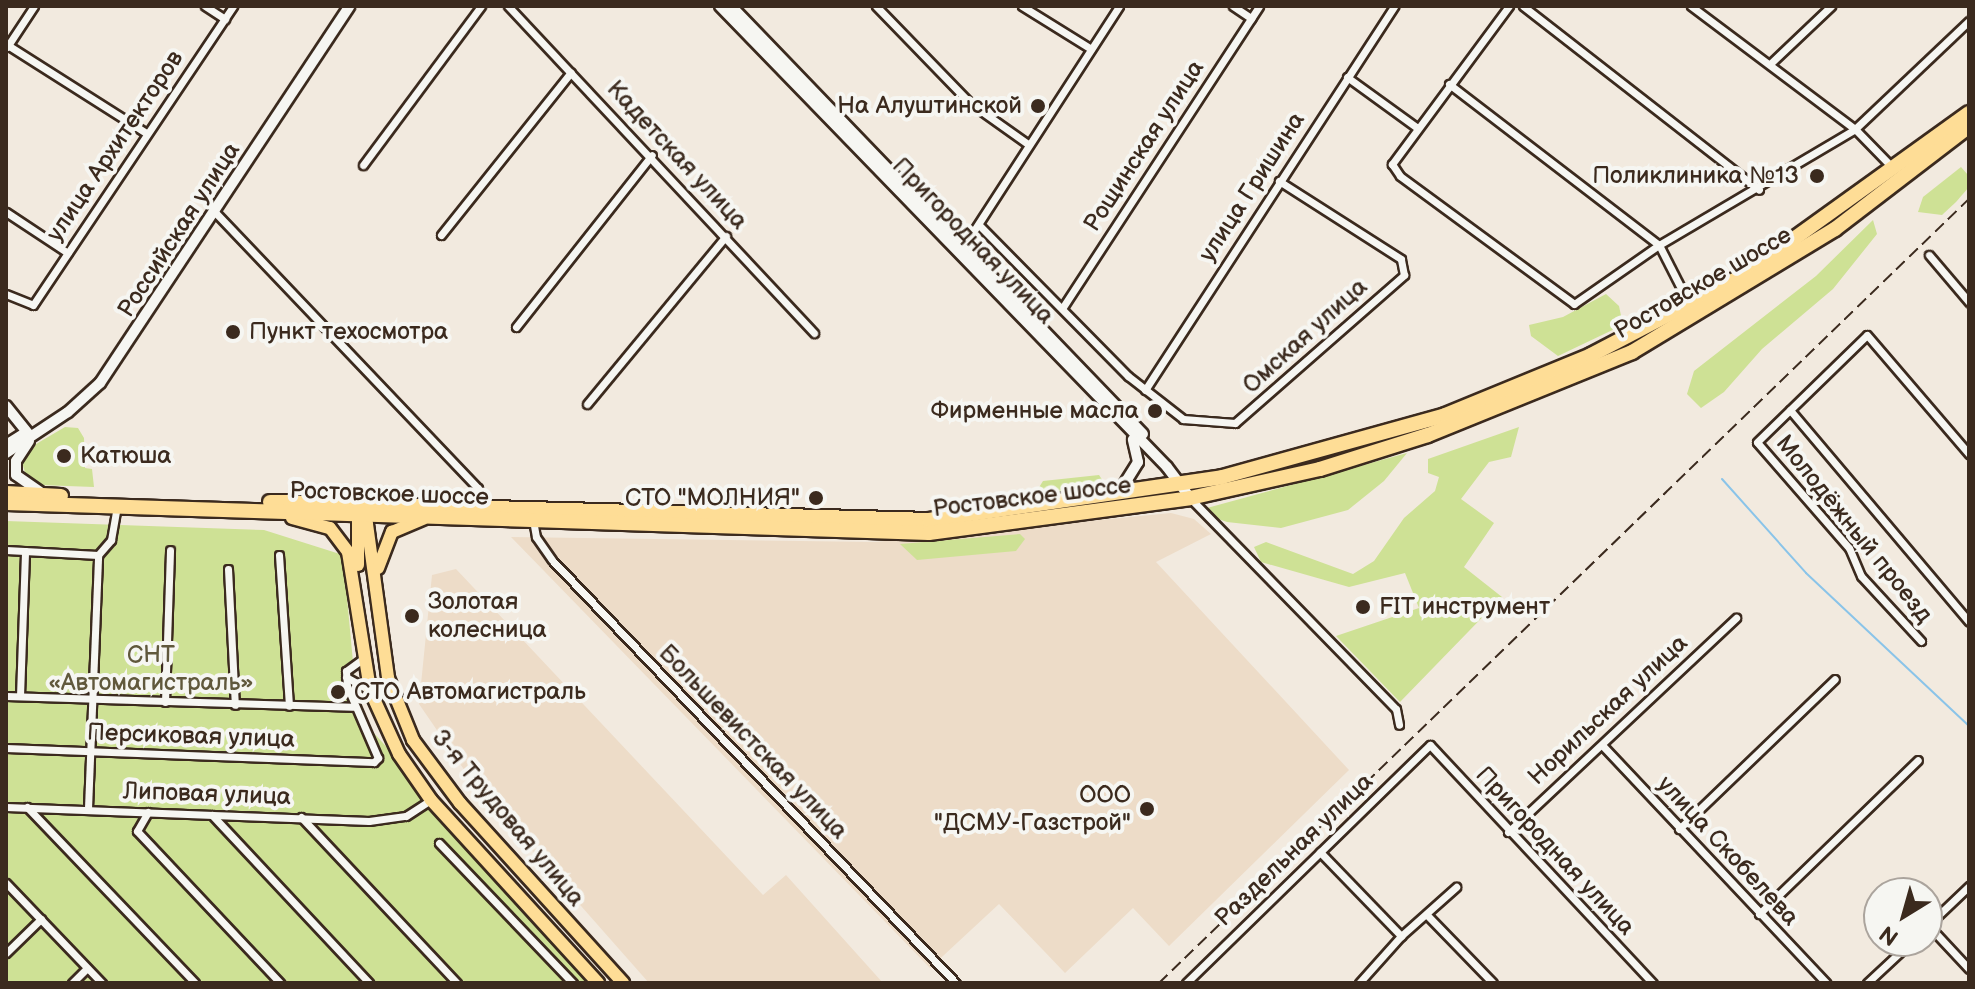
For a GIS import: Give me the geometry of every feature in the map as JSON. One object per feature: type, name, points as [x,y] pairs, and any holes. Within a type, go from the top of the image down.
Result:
[{"type":"highway","name":"Ростовское шоссе","points":[[6,503],[431,517],[929,520],[1118,493],[1191,493],[1445,415],[1591,355],[1690,306],[1814,229],[1969,113]]},
{"type":"highway","name":"Ростовское шоссе","points":[[6,493],[376,504],[482,509],[533,516],[929,533],[1191,493],[1320,469],[1428,435],[1632,352],[1823,237],[1969,126]]},
{"type":"main road","points":[[340,503],[358,514]]},
{"type":"main road","points":[[358,514],[376,504]]},
{"type":"main road","points":[[205,509],[316,521],[335,532],[348,552],[362,644]]},
{"type":"main road","points":[[358,514],[362,644]]},
{"type":"main road","name":"3-я Трудовая улица","points":[[358,514],[366,523],[388,678],[413,740],[460,803],[623,983]]},
{"type":"main road","points":[[376,595],[378,563],[387,538],[399,527],[431,517]]},
{"type":"main road","name":"3-я Трудовая улица","points":[[362,644],[370,690],[399,754],[431,800],[598,983]]},
{"type":"street","points":[[34,6],[7,46],[146,133]]},
{"type":"street","points":[[205,6],[225,19]]},
{"type":"street","name":"улица Архитекторов","points":[[6,294],[29,307],[233,6]]},
{"type":"street","name":"Российская улица","points":[[8,449],[100,383],[344,6]]},
{"type":"street","name":"Российская улица","points":[[213,210],[350,6]]},
{"type":"street","points":[[363,165],[481,6]]},
{"type":"street","name":"Кадетская улица","points":[[508,6],[652,155],[814,333]]},
{"type":"street","points":[[876,6],[970,103],[1029,145]]},
{"type":"street","points":[[1022,6],[1091,49]]},
{"type":"street","points":[[961,250],[980,226],[1119,6]]},
{"type":"street","points":[[1233,6],[1251,18]]},
{"type":"street","name":"Рощинская улица","points":[[1063,307],[1259,6]]},
{"type":"street","name":"улица Гришина","points":[[1145,390],[1394,6]]},
{"type":"street","points":[[1509,6],[1416,127],[1392,164],[1400,176],[1574,304],[1659,245],[1759,190],[1855,129],[1969,21]]},
{"type":"street","points":[[1523,6],[1759,190]]},
{"type":"street","points":[[1691,6],[1855,129],[1893,163],[1891,173]]},
{"type":"street","points":[[1771,63],[1831,6]]},
{"type":"street","name":"Пригородная улица","points":[[725,7],[961,250],[1396,709],[1399,725]]},
{"type":"street","points":[[441,235],[571,72]]},
{"type":"street","points":[[1347,77],[1416,127]]},
{"type":"street","points":[[1449,84],[1659,245],[1690,306]]},
{"type":"street","points":[[516,327],[652,155]]},
{"type":"street","name":"Омская улица","points":[[1183,419],[1235,423],[1404,275],[1401,259],[1279,181]]},
{"type":"street","points":[[213,210],[478,488],[482,509]]},
{"type":"street","points":[[6,212],[68,253]]},
{"type":"street","name":"Пригородная улица","points":[[980,226],[1145,390],[1183,419]]},
{"type":"street","points":[[587,404],[726,236]]},
{"type":"street","name":"Пригородная улица","points":[[961,250],[1191,493]]},
{"type":"street","points":[[1929,255],[1969,302]]},
{"type":"street","points":[[1969,454],[1867,335],[1790,410],[1969,622]]},
{"type":"street","points":[[6,406],[30,434],[16,461],[16,475],[25,486],[53,495]]},
{"type":"street","name":"Молодёжный проезд","points":[[1790,410],[1757,442],[1849,548],[1861,576],[1921,641]]},
{"type":"street","points":[[1118,493],[1135,474],[1139,454],[1121,422]]},
{"type":"street","points":[[88,808],[98,555],[111,540],[117,507]]},
{"type":"street","name":"Большевистская улица","points":[[533,516],[536,537],[552,560],[956,983]]},
{"type":"street","points":[[6,550],[98,555]]},
{"type":"street","points":[[165,702],[170,550]]},
{"type":"street","points":[[20,696],[25,551]]},
{"type":"street","points":[[279,555],[289,706]]},
{"type":"street","points":[[228,569],[235,705]]},
{"type":"street","name":"Норильская улица","points":[[1508,832],[1736,618]]},
{"type":"street","points":[[6,696],[352,707],[346,677],[348,669],[364,658]]},
{"type":"street","points":[[346,677],[370,690]]},
{"type":"street","points":[[1679,829],[1835,679]]},
{"type":"street","name":"Персиковая улица","points":[[6,748],[374,762],[378,758],[352,707]]},
{"type":"street","name":"Пригородная улица","points":[[1430,745],[1508,832],[1653,983]]},
{"type":"street","name":"Раздельная улица","points":[[1186,983],[1430,745]]},
{"type":"street","name":"улица Скобелева","points":[[1602,745],[1826,983]]},
{"type":"street","points":[[1759,914],[1918,760]]},
{"type":"street","name":"Липовая улица","points":[[6,807],[212,815],[406,816],[431,800]]},
{"type":"street","points":[[27,807],[195,983]]},
{"type":"street","points":[[148,812],[137,831],[280,983]]},
{"type":"street","points":[[212,815],[369,983]]},
{"type":"street","points":[[301,817],[457,983]]},
{"type":"street","points":[[439,843],[573,983]]},
{"type":"street","points":[[1320,852],[1401,936]]},
{"type":"street","points":[[6,883],[102,983]]},
{"type":"street","points":[[1943,911],[1969,886]]},
{"type":"street","points":[[1363,982],[1401,936],[1428,916],[1456,887]]},
{"type":"street","points":[[1428,916],[1493,983]]},
{"type":"street","points":[[6,953],[41,919]]},
{"type":"street","points":[[1943,942],[1969,969]]},
{"type":"street","points":[[1867,983],[1895,957]]},
{"type":"street","points":[[72,983],[87,968]]},
{"type":"shaded area","points":[[1171,513],[1194,519],[1211,534],[1156,562],[1349,770],[1169,946],[1133,908],[1065,973],[999,904],[930,968],[511,537],[875,542]]},
{"type":"shaded area","points":[[456,569],[763,895],[786,875],[883,983],[649,983],[476,787],[419,704],[432,575]]},
{"type":"green space","points":[[1961,167],[1968,175],[1969,187],[1956,202],[1942,215],[1918,212],[1923,197]]},
{"type":"green space","points":[[1873,220],[1877,234],[1833,289],[1762,349],[1724,392],[1701,408],[1687,394],[1694,371],[1816,276]]},
{"type":"green space","points":[[1606,294],[1619,306],[1623,325],[1558,356],[1531,336],[1529,325],[1563,317]]},
{"type":"green space","points":[[65,427],[78,428],[84,438],[85,468],[92,469],[94,487],[39,485],[26,476],[22,462],[31,447]]},
{"type":"green space","points":[[1519,427],[1511,457],[1489,462],[1461,499],[1494,523],[1464,567],[1502,597],[1400,702],[1336,636],[1419,608],[1405,573],[1349,587],[1261,562],[1254,547],[1266,542],[1353,574],[1374,561],[1404,518],[1435,491],[1439,477],[1428,473],[1428,459]]},
{"type":"green space","points":[[1407,453],[1384,481],[1348,510],[1281,528],[1227,522],[1210,516],[1207,508]]},
{"type":"green space","points":[[1099,475],[1103,481],[1097,488],[1045,496],[1038,489],[1043,481]]},
{"type":"green space","name":"СНТ «Автомагистраль»","points":[[6,521],[264,530],[343,555],[356,694],[373,732],[599,983],[6,983]]},
{"type":"green space","points":[[1020,534],[1025,539],[1016,551],[917,560],[900,544]]},
{"type":"waterway","points":[[1722,479],[1806,573],[1969,726]]},
{"type":"railway","points":[[1159,983],[1969,199]]},
{"type":"place","name":"На Алуштинской","points":[[1038,106]]},
{"type":"place","name":"Поликлиника №13","points":[[1817,176]]},
{"type":"place","name":"Пункт техосмотра","points":[[233,332]]},
{"type":"place","name":"Фирменные масла","points":[[1155,411]]},
{"type":"place","name":"Катюша","points":[[64,456]]},
{"type":"place","name":"СТО \"МОЛНИЯ\"","points":[[816,498]]},
{"type":"place","name":"FIT инструмент","points":[[1363,607]]},
{"type":"place","name":"Золотая колесница","points":[[412,616]]},
{"type":"place","name":"СТО Автомагистраль","points":[[338,692]]},
{"type":"place","name":"ООО \"ДСМУ-Газстрой\"","points":[[1147,809]]}]
